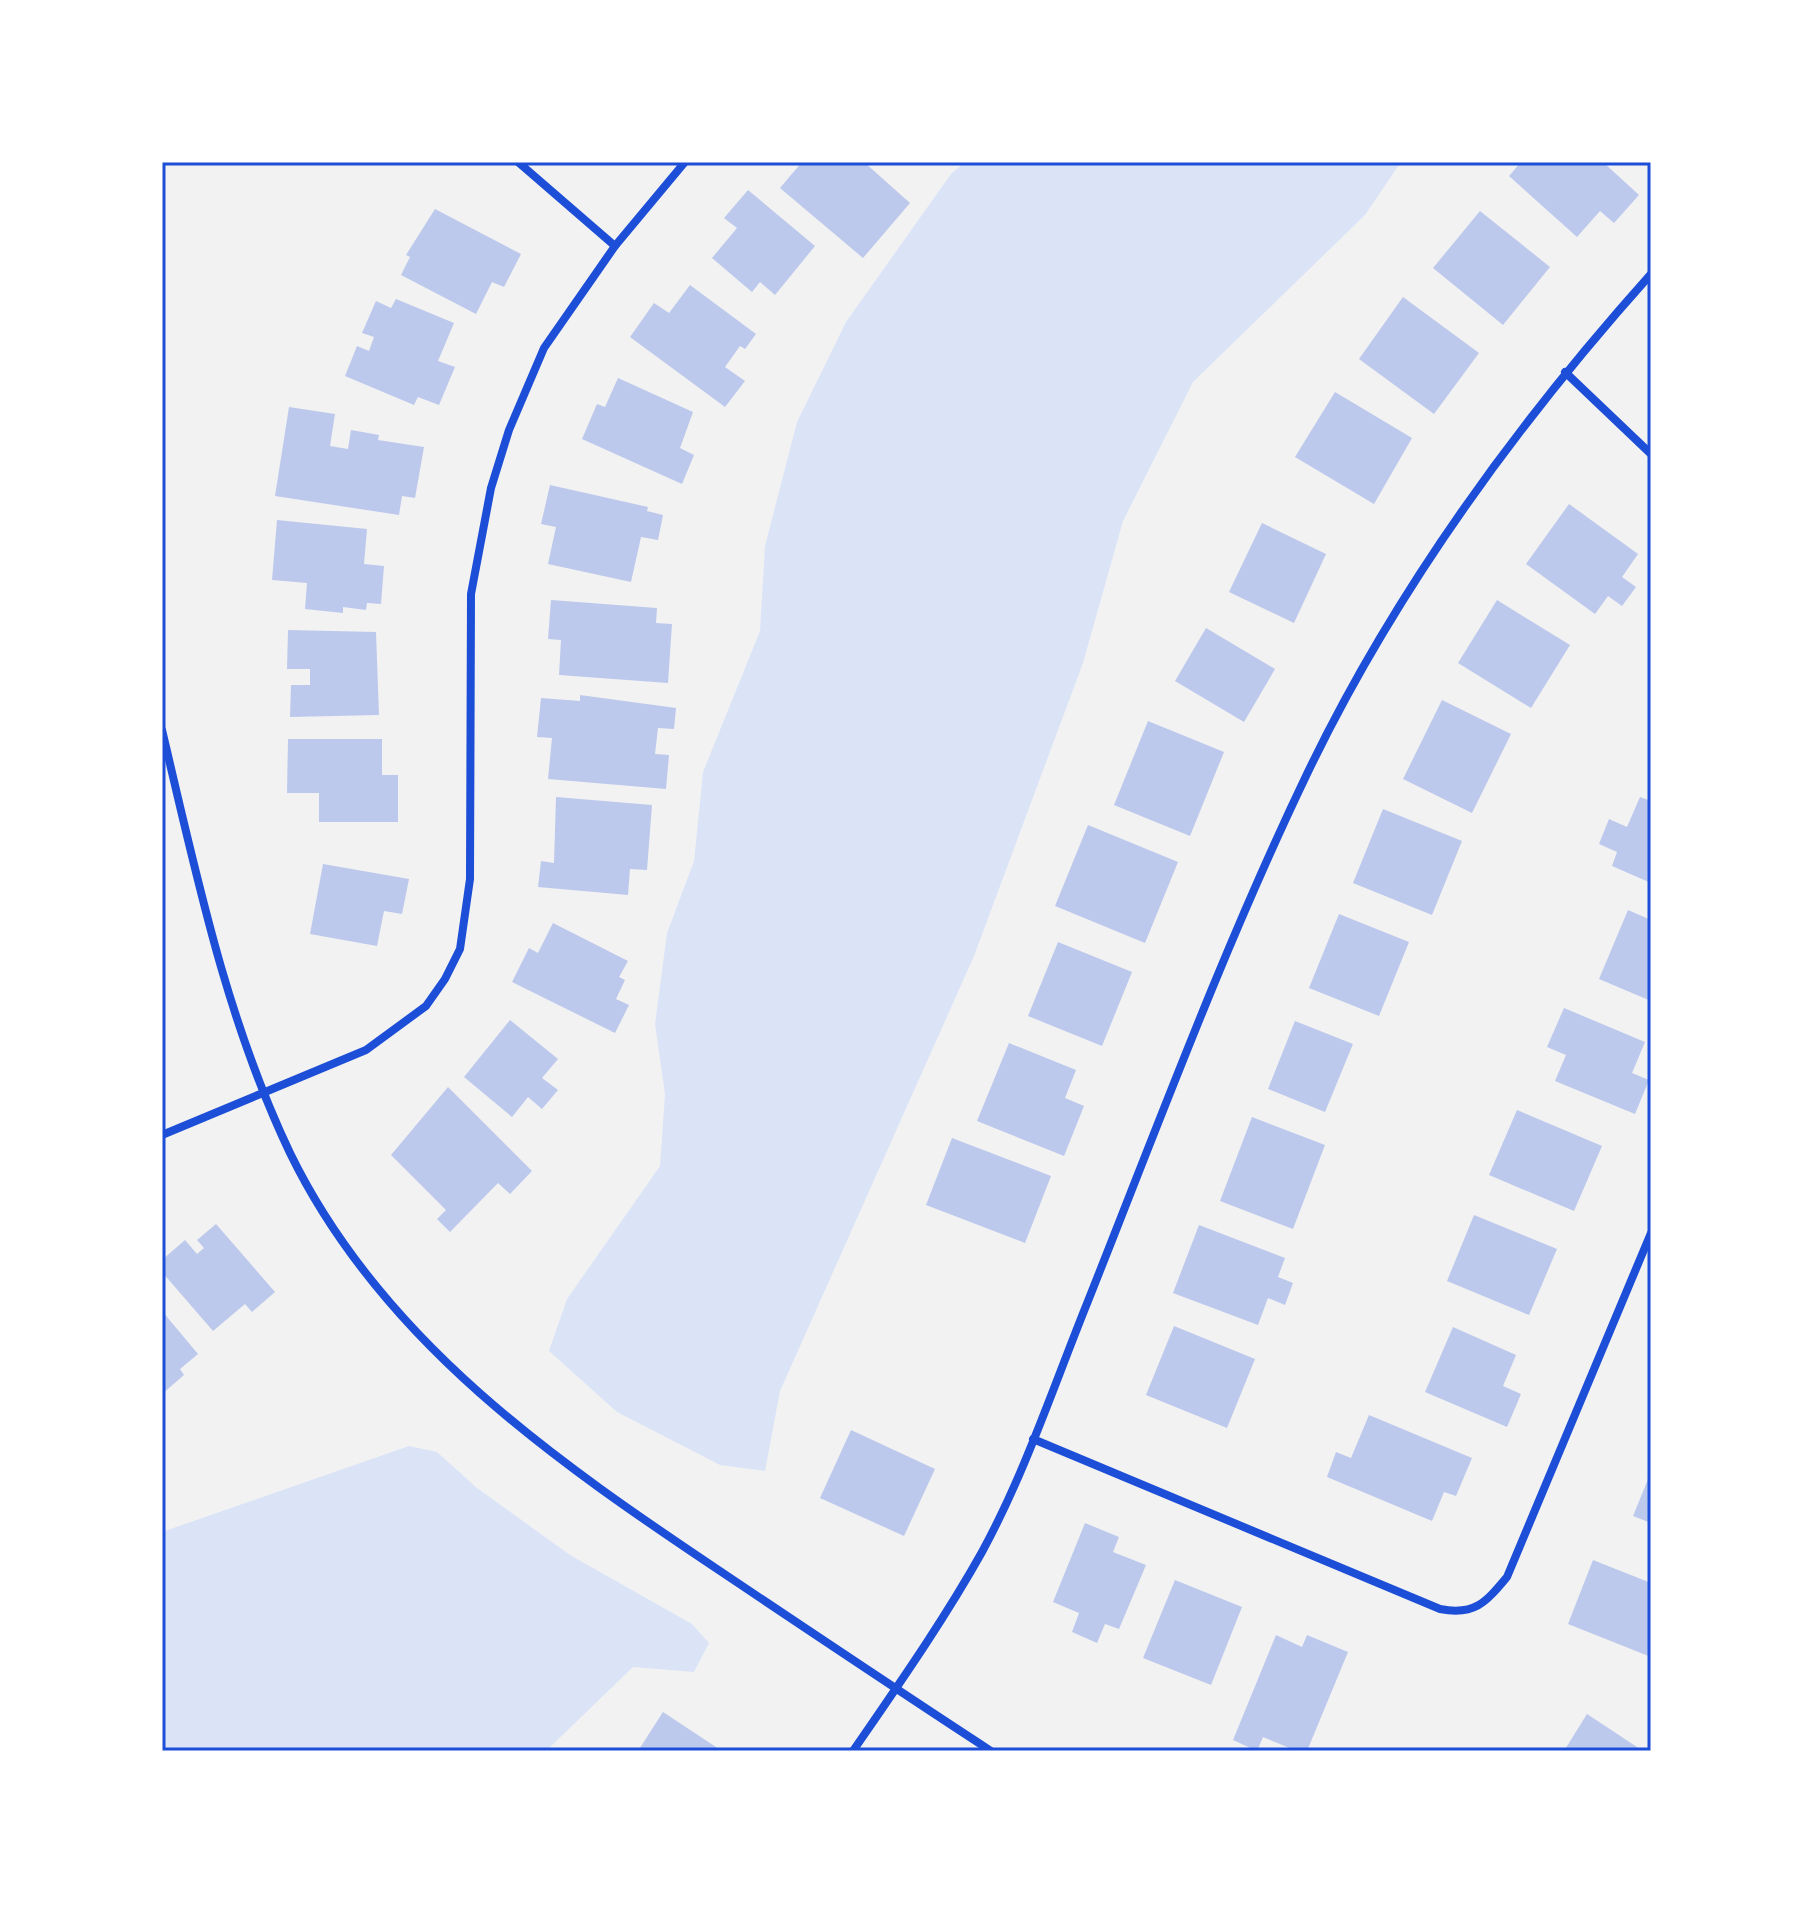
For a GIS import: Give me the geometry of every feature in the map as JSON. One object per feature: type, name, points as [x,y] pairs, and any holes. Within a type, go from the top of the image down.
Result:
[{"type":"street","points":[[518,162],[615,246]]},
{"type":"street","points":[[162,1135],[366,1050],[398,1030],[426,1006],[460,949],[470,879],[471,594],[478,541],[509,430],[544,348],[615,246],[685,162]]},
{"type":"street","points":[[853,1751],[983,1551],[1033,1439],[1234,934],[1307,773],[1374,649],[1474,490],[1565,372],[1651,274]]},
{"type":"street","points":[[1565,372],[1651,454]]},
{"type":"street","points":[[162,730],[210,929],[240,1030],[264,1095],[291,1156],[346,1246],[422,1340],[497,1412],[590,1484],[991,1751]]},
{"type":"street","points":[[1033,1439],[1440,1609],[1459,1613],[1478,1607],[1507,1577],[1650,1237]]},
{"type":"shaded area","points":[[965,162],[1401,162],[1365,215],[1193,382],[1123,521],[1083,663],[974,956],[780,1391],[765,1471],[720,1465],[617,1412],[549,1351],[567,1299],[660,1166],[665,1094],[655,1024],[667,933],[694,861],[703,772],[760,631],[765,546],[797,422],[846,322],[951,174]]},
{"type":"shaded area","points":[[409,1446],[437,1452],[477,1488],[570,1555],[692,1624],[709,1643],[694,1672],[633,1667],[546,1751],[162,1751],[162,1532]]},
{"type":"building","points":[[802,162],[864,162],[910,203],[863,258],[780,188]]},
{"type":"building","points":[[1521,162],[1603,162],[1639,195],[1614,223],[1600,211],[1577,237],[1509,176]]},
{"type":"building","points":[[748,190],[815,246],[775,295],[760,282],[752,292],[712,258],[737,228],[724,218]]},
{"type":"building","points":[[435,209],[521,254],[504,287],[492,282],[476,314],[401,275],[410,257],[406,255]]},
{"type":"building","points":[[1480,211],[1550,267],[1503,325],[1433,268]]},
{"type":"building","points":[[690,285],[756,334],[745,349],[740,346],[725,367],[745,381],[725,407],[630,337],[654,303],[669,313]]},
{"type":"building","points":[[1403,297],[1479,353],[1434,414],[1359,359]]},
{"type":"building","points":[[396,299],[454,323],[438,361],[455,367],[439,405],[418,397],[414,405],[345,376],[357,346],[369,351],[374,337],[362,333],[376,301],[391,308]]},
{"type":"building","points":[[618,378],[693,412],[680,448],[694,455],[682,484],[582,439],[597,404],[605,407]]},
{"type":"building","points":[[1335,392],[1412,438],[1374,504],[1295,457]]},
{"type":"building","points":[[289,407],[335,414],[330,446],[348,449],[351,430],[379,435],[378,440],[424,447],[415,498],[402,496],[399,515],[275,496]]},
{"type":"building","points":[[550,485],[648,507],[647,511],[663,515],[658,540],[641,537],[631,582],[548,564],[556,527],[541,524]]},
{"type":"building","points":[[1569,504],[1638,554],[1622,577],[1636,587],[1622,606],[1608,596],[1595,614],[1526,564]]},
{"type":"building","points":[[277,520],[367,529],[364,564],[384,566],[381,604],[367,603],[366,610],[343,607],[343,613],[305,609],[307,583],[272,580]]},
{"type":"building","points":[[1262,523],[1326,554],[1294,623],[1229,592]]},
{"type":"building","points":[[551,600],[657,608],[656,623],[672,624],[668,683],[559,675],[561,640],[548,639]]},
{"type":"building","points":[[1497,600],[1570,645],[1531,708],[1458,663]]},
{"type":"building","points":[[1206,628],[1275,669],[1244,722],[1175,681]]},
{"type":"building","points":[[288,630],[376,632],[379,715],[290,717],[291,685],[310,685],[310,669],[287,669]]},
{"type":"building","points":[[580,695],[676,708],[674,729],[658,728],[655,754],[669,755],[666,789],[548,779],[552,738],[537,737],[541,698],[580,701]]},
{"type":"building","points":[[1442,700],[1511,734],[1472,813],[1403,779]]},
{"type":"building","points":[[1148,721],[1224,752],[1190,836],[1114,805]]},
{"type":"building","points":[[288,739],[382,739],[382,775],[398,775],[398,822],[319,822],[319,793],[287,793]]},
{"type":"building","points":[[556,797],[652,805],[647,870],[630,869],[628,895],[538,887],[541,861],[554,863]]},
{"type":"building","points":[[1640,797],[1651,801],[1651,883],[1612,866],[1617,852],[1599,844],[1609,819],[1627,827]]},
{"type":"building","points":[[1383,809],[1462,841],[1432,915],[1353,883]]},
{"type":"building","points":[[1088,825],[1178,862],[1145,943],[1055,906]]},
{"type":"building","points":[[323,864],[409,879],[402,914],[384,911],[377,946],[310,934]]},
{"type":"building","points":[[1628,910],[1651,920],[1651,1001],[1599,979]]},
{"type":"building","points":[[1339,914],[1409,942],[1379,1016],[1309,988]]},
{"type":"building","points":[[553,923],[628,961],[619,977],[625,980],[616,999],[629,1005],[615,1033],[512,982],[529,948],[538,953]]},
{"type":"building","points":[[1058,942],[1132,972],[1102,1046],[1028,1016]]},
{"type":"building","points":[[1564,1008],[1645,1042],[1632,1073],[1649,1080],[1635,1114],[1555,1081],[1566,1055],[1547,1047]]},
{"type":"building","points":[[510,1020],[558,1059],[542,1078],[558,1090],[542,1109],[528,1097],[512,1117],[464,1077]]},
{"type":"building","points":[[1295,1021],[1353,1044],[1325,1112],[1268,1089]]},
{"type":"building","points":[[1009,1043],[1076,1070],[1065,1098],[1084,1106],[1064,1156],[977,1121]]},
{"type":"building","points":[[448,1087],[532,1171],[510,1194],[498,1183],[450,1232],[437,1219],[446,1210],[391,1155]]},
{"type":"building","points":[[1517,1110],[1602,1146],[1574,1211],[1489,1175]]},
{"type":"building","points":[[1252,1117],[1325,1145],[1293,1229],[1220,1201]]},
{"type":"building","points":[[952,1138],[1051,1176],[1025,1243],[926,1205]]},
{"type":"building","points":[[1474,1215],[1557,1249],[1529,1315],[1447,1281]]},
{"type":"building","points":[[216,1224],[275,1292],[252,1312],[245,1304],[213,1331],[162,1272],[162,1260],[185,1240],[197,1254],[204,1248],[197,1240]]},
{"type":"building","points":[[1199,1225],[1285,1258],[1278,1277],[1293,1283],[1285,1305],[1268,1298],[1258,1325],[1173,1293]]},
{"type":"building","points":[[162,1311],[198,1354],[180,1369],[184,1375],[162,1394]]},
{"type":"building","points":[[1174,1326],[1255,1359],[1227,1428],[1146,1395]]},
{"type":"building","points":[[1453,1327],[1516,1355],[1503,1386],[1521,1394],[1507,1427],[1425,1392]]},
{"type":"building","points":[[1369,1415],[1472,1458],[1456,1496],[1444,1492],[1432,1521],[1327,1477],[1336,1452],[1351,1458]]},
{"type":"building","points":[[851,1430],[935,1469],[904,1536],[820,1498]]},
{"type":"building","points":[[1651,1472],[1651,1523],[1633,1516]]},
{"type":"building","points":[[1085,1523],[1119,1537],[1113,1552],[1146,1565],[1119,1629],[1105,1624],[1097,1643],[1072,1632],[1079,1613],[1053,1602]]},
{"type":"building","points":[[1593,1560],[1651,1583],[1651,1657],[1568,1624]]},
{"type":"building","points":[[1175,1580],[1242,1607],[1211,1685],[1143,1658]]},
{"type":"building","points":[[1276,1635],[1302,1647],[1307,1635],[1348,1652],[1307,1751],[1297,1751],[1263,1737],[1257,1751],[1233,1740]]},
{"type":"building","points":[[663,1712],[722,1751],[638,1751]]},
{"type":"building","points":[[1587,1714],[1643,1751],[1564,1751]]}]
